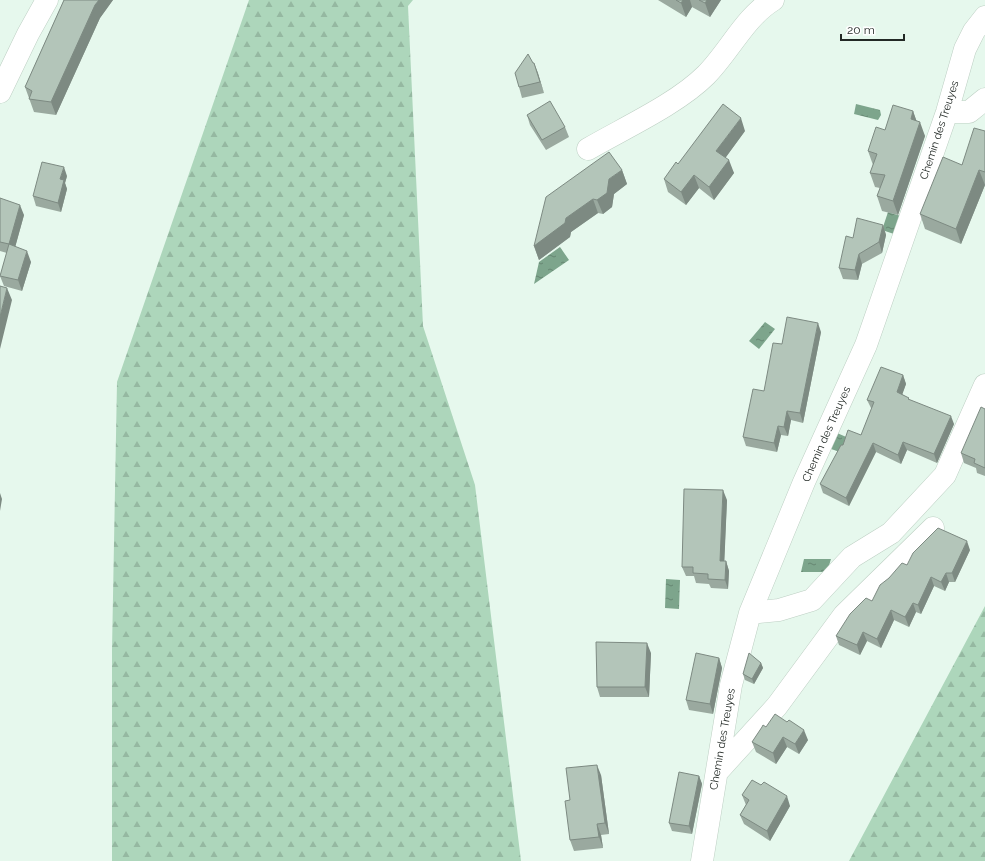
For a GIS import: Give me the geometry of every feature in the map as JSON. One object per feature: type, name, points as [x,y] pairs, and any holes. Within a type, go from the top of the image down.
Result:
[{"type":"street","points":[[0,92],[28,34],[47,0]]},
{"type":"street","points":[[588,149],[689,89],[706,75],[761,9],[773,0]]},
{"type":"street","name":"Chemin des Treuyes","points":[[702,861],[731,685],[750,613],[804,482],[866,345],[947,112],[965,49],[974,31],[985,17]]},
{"type":"street","points":[[947,112],[969,112],[985,99]]},
{"type":"street","points":[[750,613],[779,610],[812,600],[852,557],[892,533],[945,475],[985,385]]},
{"type":"street","points":[[717,772],[777,706],[844,615],[933,528]]},
{"type":"green space","points":[[249,0],[413,0],[408,6],[423,326],[475,485],[521,861],[112,861],[112,650],[117,382]]},
{"type":"green space","points":[[985,606],[985,861],[849,861]]},
{"type":"water","points":[[856,104],[880,110],[881,115],[878,120],[854,114]]},
{"type":"water","points":[[888,212],[904,217],[897,235],[882,230]]},
{"type":"water","points":[[560,247],[569,260],[534,284],[539,262]]},
{"type":"water","points":[[765,322],[775,329],[759,349],[749,341]]},
{"type":"water","points":[[837,433],[851,439],[846,454],[831,449]]},
{"type":"water","points":[[804,559],[831,559],[827,572],[801,572]]},
{"type":"water","points":[[666,579],[680,580],[679,609],[665,608]]},
{"type":"building","points":[[64,0],[99,0],[95,5],[51,102],[29,99],[32,91],[25,87]]},
{"type":"building","points":[[676,0],[683,0],[681,3]]},
{"type":"building","points":[[699,0],[707,0],[705,3]]},
{"type":"building","points":[[528,54],[534,63],[540,82],[519,87],[515,73]]},
{"type":"building","points":[[550,101],[565,127],[542,140],[527,115]]},
{"type":"building","points":[[723,104],[741,118],[716,151],[729,160],[709,187],[694,175],[681,192],[664,179],[676,162],[678,164]]},
{"type":"building","points":[[893,105],[913,111],[911,119],[920,122],[893,201],[877,196],[885,175],[870,173],[877,154],[868,151],[876,127],[885,130]]},
{"type":"building","points":[[974,128],[985,131],[985,172],[979,170],[956,229],[920,214],[943,157],[962,165]]},
{"type":"building","points":[[609,152],[622,170],[609,179],[607,193],[597,200],[593,199],[566,218],[565,223],[534,246],[546,197]]},
{"type":"building","points":[[42,162],[64,167],[60,179],[64,180],[58,203],[33,196]]},
{"type":"building","points":[[0,198],[20,205],[9,244],[0,242]]},
{"type":"building","points":[[857,218],[883,225],[879,242],[859,254],[855,270],[839,268],[846,236],[853,238]]},
{"type":"building","points":[[9,244],[27,251],[18,280],[0,276]]},
{"type":"building","points":[[0,286],[7,288],[0,317]]},
{"type":"building","points":[[787,317],[818,323],[800,413],[787,411],[784,427],[778,426],[774,443],[743,437],[753,389],[764,391],[773,343],[782,344]]},
{"type":"building","points":[[881,367],[903,375],[897,392],[909,398],[908,399],[951,416],[934,454],[903,442],[898,455],[873,443],[846,498],[820,484],[841,445],[843,445],[848,430],[861,435],[874,402],[867,400]]},
{"type":"building","points":[[981,407],[985,409],[985,468],[974,463],[975,459],[961,453]]},
{"type":"building","points":[[684,489],[723,490],[720,561],[726,561],[725,580],[708,579],[708,574],[693,573],[693,567],[682,567]]},
{"type":"building","points":[[938,528],[967,541],[952,573],[946,573],[941,582],[931,577],[918,605],[913,603],[905,617],[891,610],[877,639],[863,632],[857,645],[836,636],[850,614],[866,598],[872,601],[880,585],[889,578],[902,563],[907,565],[913,553]]},
{"type":"building","points":[[596,642],[647,643],[645,687],[597,687]]},
{"type":"building","points":[[696,653],[719,658],[710,704],[686,700]]},
{"type":"building","points":[[749,653],[761,663],[752,679],[743,674]]},
{"type":"building","points":[[775,714],[787,722],[789,720],[804,730],[795,744],[783,737],[773,753],[752,742],[763,725],[766,727]]},
{"type":"building","points":[[597,765],[605,823],[597,824],[599,837],[570,840],[565,801],[570,800],[566,768]]},
{"type":"building","points":[[679,772],[699,776],[689,826],[669,823]]},
{"type":"building","points":[[752,780],[761,785],[764,782],[787,796],[767,831],[740,815],[749,800],[742,795]]}]
